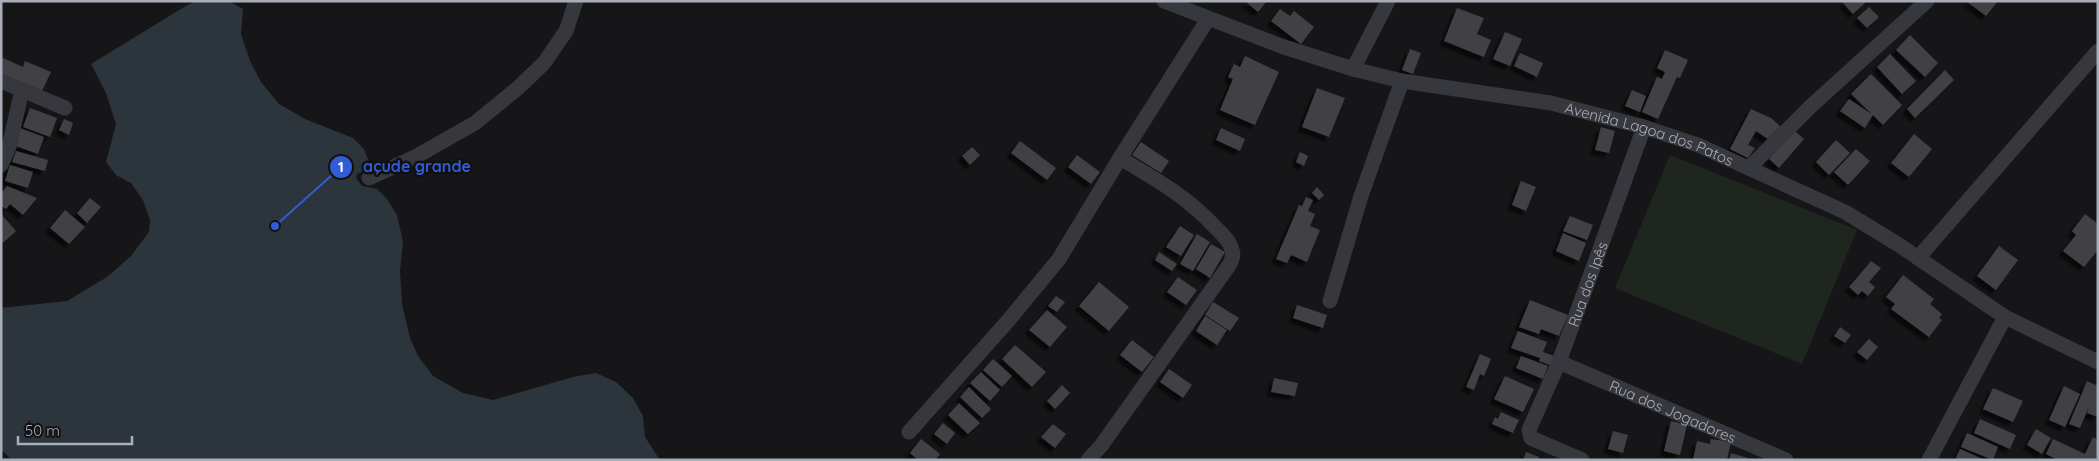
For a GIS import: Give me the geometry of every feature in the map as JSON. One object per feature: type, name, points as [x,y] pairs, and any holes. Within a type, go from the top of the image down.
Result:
[{"type":"street","points":[[369,178],[417,156],[475,123],[518,88],[544,63],[566,31],[576,1]]},
{"type":"street","name":"Avenida Lagoa dos Patos","points":[[1164,1],[1281,46],[1353,69],[1402,81],[1551,103],[1644,127],[1698,144],[1845,212],[1918,258],[2005,317],[2098,362]]},
{"type":"street","points":[[1353,69],[1388,1]]},
{"type":"street","points":[[1749,168],[1810,107],[1927,1]]},
{"type":"street","points":[[909,432],[1007,322],[1059,259],[1208,19]]},
{"type":"street","points":[[1918,258],[2098,51]]},
{"type":"street","points":[[1,81],[65,108]]},
{"type":"street","points":[[1330,301],[1361,196],[1402,81]]},
{"type":"street","points":[[1,164],[9,147],[22,90]]},
{"type":"street","name":"Rua dos Ipês","points":[[1582,460],[1531,438],[1529,430],[1559,362],[1644,127]]},
{"type":"street","points":[[1088,460],[1111,432],[1230,264],[1233,257],[1233,250],[1228,241],[1190,202],[1172,188],[1120,158]]},
{"type":"street","points":[[1929,460],[2005,317]]},
{"type":"street","name":"Rua dos Jogadores","points":[[1559,362],[1786,460]]},
{"type":"shaded area","points":[[196,1],[228,1],[243,9],[241,34],[250,61],[261,82],[279,104],[305,119],[353,138],[364,149],[371,167],[357,174],[356,178],[362,186],[377,189],[387,199],[397,215],[403,242],[400,271],[402,304],[410,338],[418,356],[433,376],[463,393],[493,400],[573,377],[596,373],[616,382],[633,398],[643,416],[645,437],[660,460],[12,460],[1,449],[1,308],[67,301],[107,277],[131,256],[149,232],[150,220],[143,200],[131,183],[116,175],[106,162],[116,124],[106,93],[91,64]]},
{"type":"shaded area","points":[[1670,155],[1857,230],[1802,364],[1615,288]]},
{"type":"building","points":[[1245,1],[1267,1],[1258,12]]},
{"type":"building","points":[[1845,1],[1866,2],[1853,14],[1843,3]]},
{"type":"building","points":[[1966,1],[1998,1],[1986,16]]},
{"type":"building","points":[[1869,7],[1879,17],[1867,28],[1857,18]]},
{"type":"building","points":[[1457,8],[1484,18],[1477,34],[1491,40],[1484,57],[1444,41]]},
{"type":"building","points":[[1280,9],[1290,16],[1294,11],[1314,27],[1301,44],[1271,21]]},
{"type":"building","points":[[1505,32],[1522,39],[1510,66],[1493,59]]},
{"type":"building","points":[[1910,35],[1938,63],[1925,77],[1896,50]]},
{"type":"building","points":[[1410,49],[1421,53],[1413,74],[1402,70]]},
{"type":"building","points":[[1665,50],[1688,60],[1680,78],[1677,77],[1658,119],[1642,112],[1657,77],[1662,79],[1665,72],[1657,68]]},
{"type":"building","points":[[1520,53],[1543,63],[1537,77],[1514,66]]},
{"type":"building","points":[[1890,54],[1916,81],[1902,94],[1877,67]]},
{"type":"building","points":[[1245,56],[1279,72],[1255,125],[1220,110],[1233,79],[1228,77],[1234,64],[1240,67]]},
{"type":"building","points":[[1,57],[23,67],[25,61],[51,72],[41,93],[1,75]]},
{"type":"building","points":[[1945,70],[1954,80],[1915,118],[1907,109]]},
{"type":"building","points":[[1871,74],[1902,105],[1883,125],[1851,94]]},
{"type":"building","points":[[1317,88],[1345,98],[1329,137],[1302,127]]},
{"type":"building","points":[[1632,90],[1646,96],[1640,112],[1625,106]]},
{"type":"building","points":[[1849,99],[1873,115],[1865,128],[1840,111]]},
{"type":"building","points":[[30,108],[57,118],[50,137],[23,127]]},
{"type":"building","points":[[1751,109],[1771,118],[1780,126],[1768,139],[1756,131],[1748,145],[1755,148],[1748,158],[1730,149]]},
{"type":"building","points":[[64,119],[73,123],[69,135],[59,130]]},
{"type":"building","points":[[1601,127],[1615,131],[1609,153],[1595,150]]},
{"type":"building","points":[[20,128],[44,137],[38,154],[13,145]]},
{"type":"building","points":[[1221,128],[1245,139],[1240,151],[1216,140]]},
{"type":"building","points":[[1794,130],[1804,139],[1779,168],[1769,159]]},
{"type":"building","points":[[1914,134],[1932,149],[1909,177],[1891,163]]},
{"type":"building","points":[[1836,140],[1850,153],[1829,175],[1816,162]]},
{"type":"building","points":[[1020,141],[1056,168],[1047,180],[1011,153]]},
{"type":"building","points":[[1141,142],[1169,161],[1161,173],[1132,155]]},
{"type":"building","points":[[972,147],[980,155],[970,165],[962,156]]},
{"type":"building","points":[[1856,149],[1870,161],[1848,185],[1834,172]]},
{"type":"building","points":[[16,151],[48,160],[45,171],[12,162]]},
{"type":"building","points":[[1300,152],[1308,156],[1304,166],[1296,162]]},
{"type":"building","points":[[1077,155],[1100,172],[1091,184],[1068,167]]},
{"type":"building","points":[[10,165],[33,172],[28,188],[5,181]]},
{"type":"building","points":[[1521,181],[1536,187],[1526,211],[1512,205]]},
{"type":"building","points":[[7,186],[37,198],[23,215],[10,204],[6,209],[1,206],[1,194]]},
{"type":"building","points":[[1317,187],[1324,195],[1319,200],[1312,193]]},
{"type":"building","points":[[1306,197],[1313,200],[1308,211],[1315,214],[1310,226],[1320,230],[1307,262],[1291,255],[1287,263],[1276,259],[1299,205],[1302,206]]},
{"type":"building","points":[[90,198],[101,207],[87,223],[77,213]]},
{"type":"building","points":[[65,210],[85,227],[69,244],[50,228]]},
{"type":"building","points":[[1,214],[16,231],[3,243],[1,241]]},
{"type":"building","points":[[2085,214],[2098,224],[2098,250],[2084,267],[2063,251],[2076,235],[2072,231]]},
{"type":"building","points":[[1570,216],[1593,225],[1587,240],[1563,231]]},
{"type":"building","points":[[1180,226],[1194,235],[1181,256],[1166,247]]},
{"type":"building","points":[[1563,233],[1586,243],[1579,261],[1556,251]]},
{"type":"building","points":[[1197,234],[1210,242],[1193,271],[1180,264]]},
{"type":"building","points":[[1211,244],[1225,252],[1210,278],[1196,269]]},
{"type":"building","points":[[1999,246],[2018,260],[1996,290],[1977,276]]},
{"type":"building","points":[[1159,252],[1177,264],[1172,271],[1155,260]]},
{"type":"building","points":[[1871,261],[1881,268],[1869,282],[1875,287],[1868,296],[1862,291],[1858,295],[1849,287]]},
{"type":"building","points":[[1903,275],[1934,299],[1930,304],[1942,314],[1939,318],[1942,320],[1929,337],[1891,309],[1895,304],[1886,297]]},
{"type":"building","points":[[1178,277],[1197,290],[1186,305],[1167,292]]},
{"type":"building","points":[[1099,282],[1129,307],[1109,331],[1079,306]]},
{"type":"building","points":[[1056,296],[1065,302],[1057,312],[1048,306]]},
{"type":"building","points":[[1530,300],[1568,315],[1559,336],[1541,329],[1539,334],[1519,327]]},
{"type":"building","points":[[1213,302],[1239,318],[1230,331],[1205,315]]},
{"type":"building","points":[[1297,305],[1327,315],[1323,328],[1293,318]]},
{"type":"building","points":[[1047,310],[1067,327],[1050,347],[1029,330]]},
{"type":"building","points":[[1205,316],[1227,330],[1217,345],[1196,331]]},
{"type":"building","points":[[1840,327],[1851,335],[1845,343],[1834,336]]},
{"type":"building","points":[[1518,331],[1547,342],[1543,352],[1554,356],[1550,365],[1539,361],[1540,358],[1511,348]]},
{"type":"building","points":[[1869,339],[1878,347],[1867,360],[1857,352]]},
{"type":"building","points":[[1132,340],[1154,357],[1142,372],[1120,355]]},
{"type":"building","points":[[1015,345],[1046,372],[1032,387],[1002,359]]},
{"type":"building","points":[[1480,354],[1491,359],[1484,376],[1480,374],[1474,390],[1466,387]]},
{"type":"building","points":[[1521,356],[1548,366],[1543,379],[1516,368]]},
{"type":"building","points":[[993,359],[1012,376],[1002,387],[983,370]]},
{"type":"building","points":[[1169,369],[1192,385],[1183,398],[1160,382]]},
{"type":"building","points":[[981,372],[1000,390],[990,401],[970,383]]},
{"type":"building","points":[[1505,376],[1534,389],[1523,412],[1494,399]]},
{"type":"building","points":[[1274,378],[1298,383],[1295,396],[1271,392]]},
{"type":"building","points":[[2087,381],[2098,386],[2098,417],[2087,413],[2090,404],[2080,428],[2069,424]]},
{"type":"building","points":[[1062,385],[1070,393],[1055,409],[1047,401]]},
{"type":"building","points":[[2064,386],[2080,394],[2065,427],[2049,420]]},
{"type":"building","points":[[969,387],[991,409],[982,418],[960,397]]},
{"type":"building","points":[[1993,388],[2023,401],[2013,422],[1983,409]]},
{"type":"building","points":[[959,403],[980,423],[968,434],[948,415]]},
{"type":"building","points":[[1501,412],[1519,420],[1513,433],[1492,424],[1495,417],[1498,419]]},
{"type":"building","points":[[1980,419],[2016,435],[2010,449],[1974,433]]},
{"type":"building","points":[[1671,421],[1687,425],[1680,455],[1664,451]]},
{"type":"building","points":[[943,423],[955,433],[947,444],[934,434]]},
{"type":"building","points":[[1053,424],[1066,434],[1055,448],[1041,437]]},
{"type":"building","points":[[2036,429],[2051,438],[2042,454],[2027,445]]},
{"type":"building","points":[[1613,431],[1628,435],[1623,453],[1608,449]]},
{"type":"building","points":[[1967,433],[1998,447],[1993,460],[1961,447]]},
{"type":"building","points":[[2093,437],[2098,440],[2098,455],[2096,459],[2058,460],[2046,454],[2053,439],[2085,454]]},
{"type":"building","points":[[921,439],[940,454],[935,460],[918,460],[910,453]]},
{"type":"building","points":[[1711,439],[1731,442],[1727,460],[1693,460],[1697,441],[1710,444]]},
{"type":"building","points":[[1960,449],[1985,460],[1955,460]]},
{"type":"building","points":[[1526,452],[1539,457],[1538,460],[1523,460]]},
{"type":"building","points":[[1731,453],[1748,458],[1748,460],[1729,460]]},
{"type":"place","name":"açude grande","points":[[275,226]]}]
